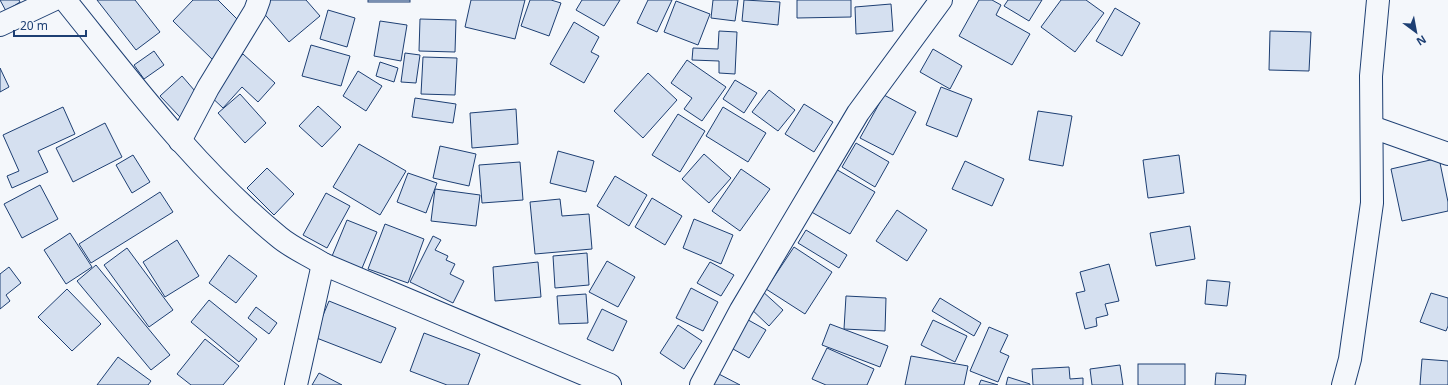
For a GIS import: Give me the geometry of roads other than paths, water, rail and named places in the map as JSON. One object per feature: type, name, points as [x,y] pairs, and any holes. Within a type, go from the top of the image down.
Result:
[{"type":"street","points":[[0,25],[53,0]]},
{"type":"street","points":[[65,0],[180,141],[239,202],[280,238],[323,264],[610,385]]},
{"type":"street","points":[[180,141],[208,88],[259,0]]},
{"type":"street","points":[[701,385],[741,310],[858,113],[941,0]]},
{"type":"street","points":[[1343,385],[1350,359],[1372,203],[1371,76],[1378,0]]},
{"type":"street","points":[[1372,127],[1448,154]]},
{"type":"street","points":[[296,385],[323,264]]}]
